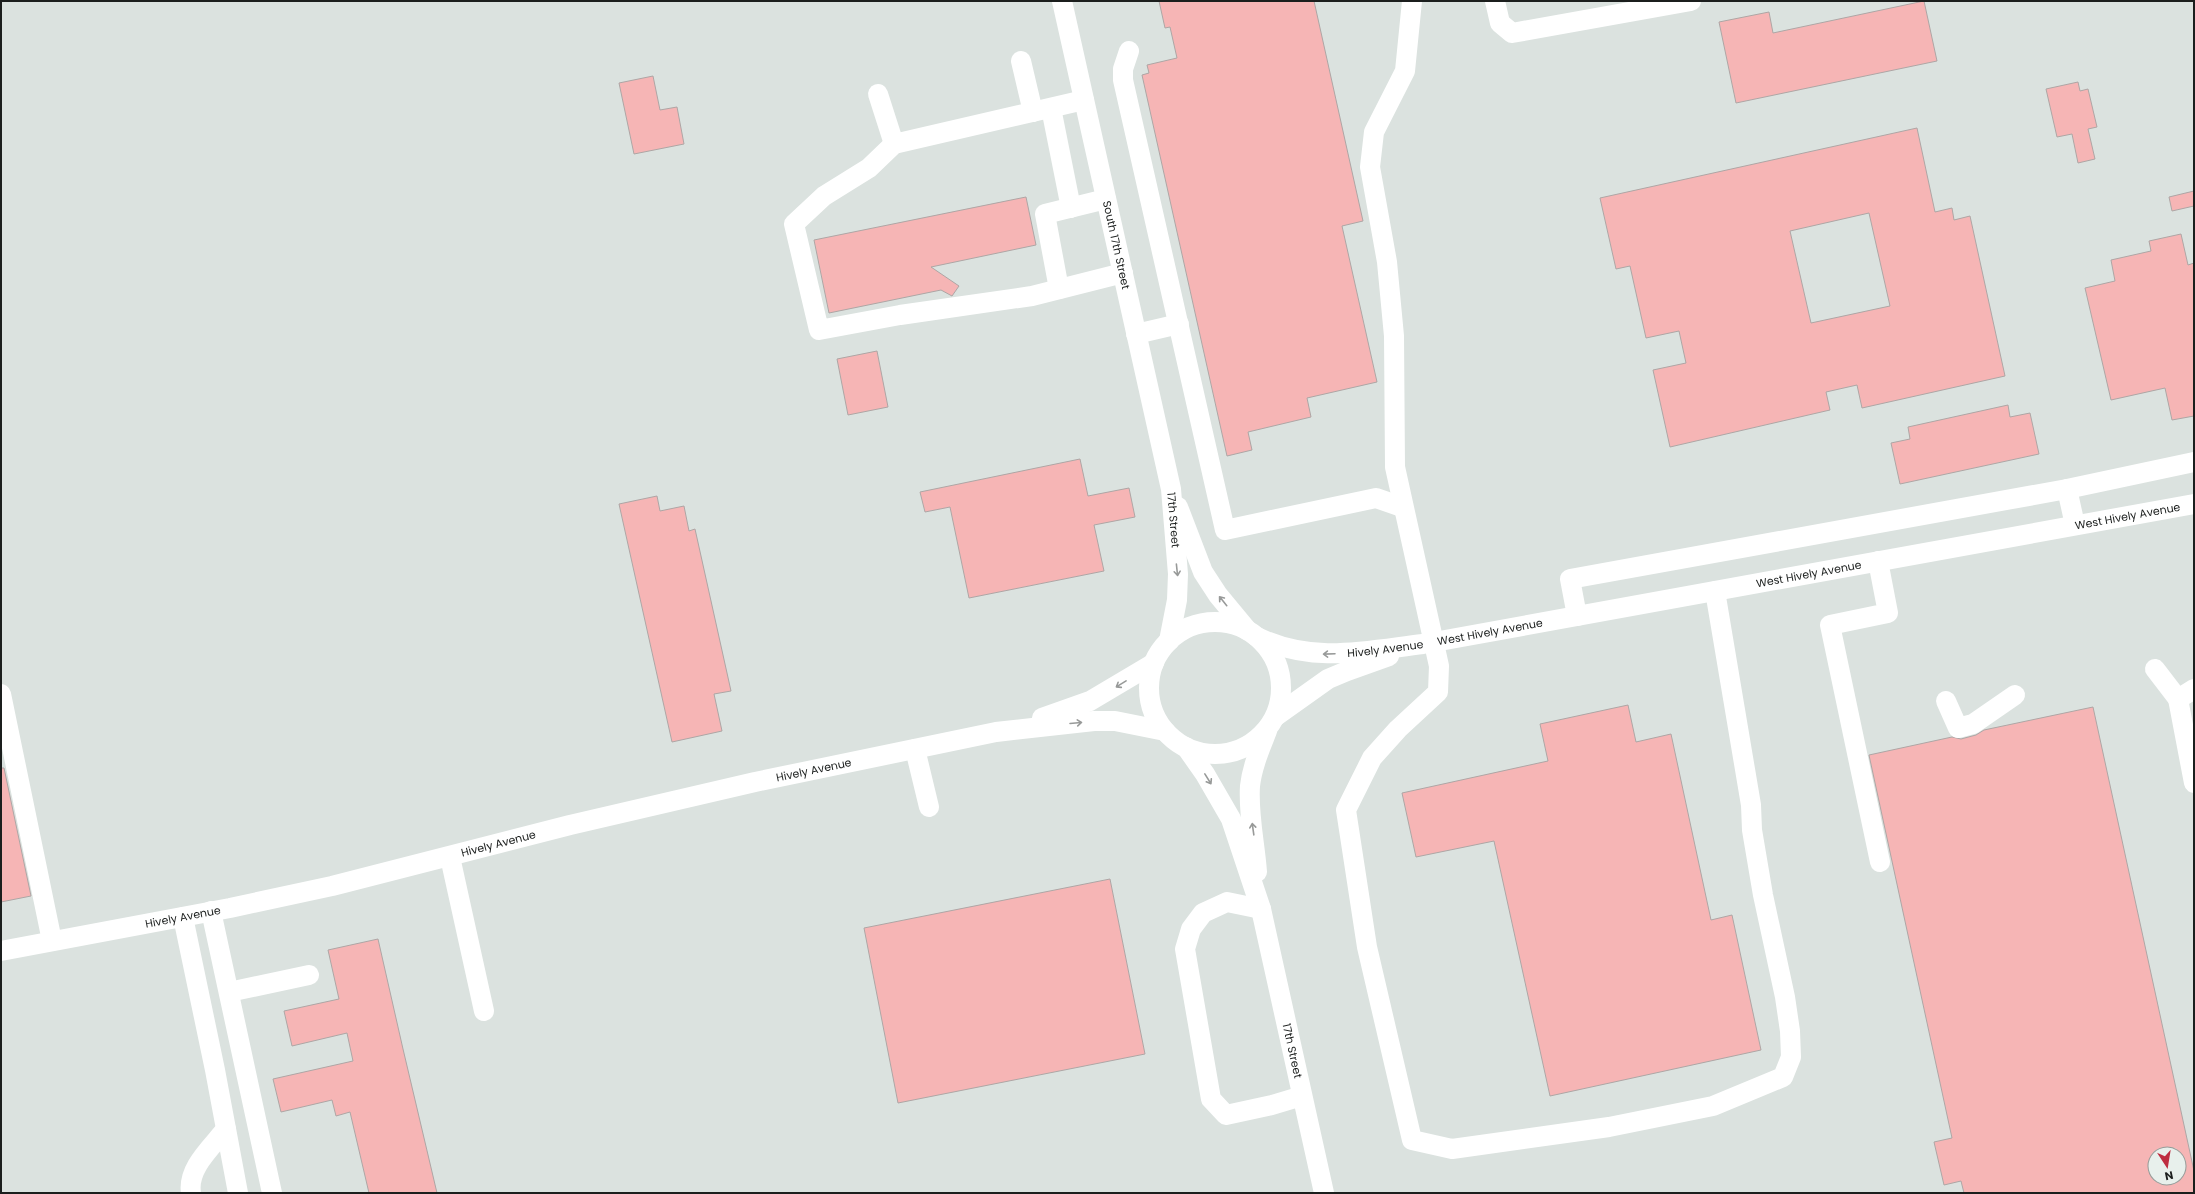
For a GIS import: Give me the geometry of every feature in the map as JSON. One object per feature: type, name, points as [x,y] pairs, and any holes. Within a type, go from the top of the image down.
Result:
[{"type":"street","name":"South 17th Street","points":[[1062,1],[1171,489]]},
{"type":"street","points":[[1412,1],[1405,71],[1374,132],[1370,167],[1387,262],[1394,336],[1395,468],[1428,643],[1439,666],[1438,692],[1398,729],[1372,758],[1346,810],[1367,948],[1412,1140],[1452,1149],[1609,1127],[1713,1106],[1783,1077],[1791,1057],[1786,998],[1763,895],[1752,830],[1751,805],[1715,591]]},
{"type":"street","points":[[1495,1],[1500,23],[1512,33],[1691,1]]},
{"type":"street","points":[[1129,51],[1123,69],[1123,80],[1226,530],[1376,498],[1402,506]]},
{"type":"street","points":[[1021,61],[1042,110],[1070,208]]},
{"type":"street","points":[[878,94],[894,144]]},
{"type":"street","points":[[1084,100],[894,144],[869,168],[824,196],[794,224],[819,330],[900,315],[1032,296],[1123,273]]},
{"type":"street","points":[[1059,289],[1045,214],[1106,199]]},
{"type":"street","points":[[1136,334],[1179,324]]},
{"type":"street","points":[[1577,616],[1570,579],[2067,488],[2194,462]]},
{"type":"street","points":[[2067,488],[2075,525]]},
{"type":"street","name":"17th Street","points":[[1171,489],[1203,572],[1218,595],[1253,634]]},
{"type":"street","name":"17th Street","points":[[1169,641],[1177,600],[1178,574],[1171,489]]},
{"type":"street","name":"West Hively Avenue","points":[[1428,643],[2194,504]]},
{"type":"street","points":[[1878,561],[1888,613],[1830,624],[1880,862]]},
{"type":"street","points":[[1210,622],[1223,622],[1253,634],[1273,655],[1278,667],[1281,693],[1272,721],[1253,742],[1234,751],[1210,754],[1186,747],[1165,731],[1151,705],[1150,684],[1154,662],[1169,641],[1188,628],[1210,622]]},
{"type":"street","name":"Hively Avenue","points":[[1253,634],[1288,649],[1325,654],[1428,643]]},
{"type":"street","name":"Hively Avenue","points":[[1272,721],[1328,679],[1346,671],[1428,643]]},
{"type":"street","name":"Hively Avenue","points":[[996,732],[1090,701],[1154,662]]},
{"type":"street","points":[[2155,670],[2186,694],[2194,783]]},
{"type":"street","points":[[1,694],[52,941]]},
{"type":"street","points":[[1946,701],[1958,728],[1973,724],[2015,695]]},
{"type":"street","name":"Hively Avenue","points":[[1,951],[211,911],[332,886],[578,823],[755,782],[996,732],[1094,721],[1115,722],[1165,731]]},
{"type":"street","name":"17th Street","points":[[1261,909],[1250,808],[1250,787],[1255,762],[1272,721]]},
{"type":"street","name":"17th Street","points":[[1186,747],[1205,774],[1231,819],[1261,909],[1324,1193]]},
{"type":"street","points":[[915,749],[929,807]]},
{"type":"street","points":[[450,857],[484,1012]]},
{"type":"street","points":[[1261,909],[1227,902],[1203,913],[1191,929],[1185,949],[1211,1099],[1226,1114],[1272,1105],[1302,1096]]},
{"type":"street","points":[[211,911],[272,1193]]},
{"type":"street","points":[[183,916],[238,1193]]},
{"type":"street","points":[[229,992],[310,975]]},
{"type":"street","points":[[191,1193],[191,1177],[199,1163],[226,1129]]},
{"type":"building","points":[[1159,1],[1314,1],[1363,221],[1342,226],[1377,382],[1307,398],[1311,417],[1248,432],[1252,450],[1227,456],[1142,75],[1149,73],[1147,65],[1177,58],[1170,27],[1165,28]]},
{"type":"building","points":[[1924,1],[1937,61],[1736,103],[1719,22],[1769,12],[1773,33]]},
{"type":"building","points":[[653,76],[660,110],[677,107],[684,144],[634,154],[619,83]]},
{"type":"building","points":[[2078,82],[2080,91],[2088,89],[2097,127],[2088,129],[2095,159],[2078,163],[2072,134],[2057,137],[2046,89]]},
{"type":"building","points":[[1917,128],[1935,212],[1952,208],[1954,220],[1970,216],[2005,376],[1862,408],[1857,385],[1826,392],[1830,410],[1670,447],[1653,370],[1686,363],[1679,331],[1646,338],[1630,266],[1616,269],[1600,198]],"holes":[[[1869,213],[1890,306],[1811,323],[1790,231]]]},
{"type":"building","points":[[2194,191],[2194,206],[2172,211],[2169,197]]},
{"type":"building","points":[[1026,197],[1036,245],[931,267],[959,286],[952,296],[941,290],[829,313],[814,240]]},
{"type":"building","points":[[2181,234],[2188,265],[2194,263],[2194,416],[2172,420],[2165,388],[2111,400],[2085,288],[2115,281],[2111,260],[2151,251],[2149,241]]},
{"type":"building","points":[[877,351],[888,407],[848,415],[837,359]]},
{"type":"building","points":[[2008,405],[2010,417],[2030,413],[2039,454],[1900,484],[1891,443],[1910,439],[1908,427]]},
{"type":"building","points":[[1080,459],[1088,496],[1129,488],[1135,517],[1094,525],[1104,571],[969,598],[950,507],[925,512],[920,492]]},
{"type":"building","points":[[657,496],[660,511],[684,506],[689,531],[695,529],[731,691],[714,694],[722,731],[672,742],[619,504]]},
{"type":"building","points":[[1628,705],[1636,742],[1671,734],[1711,920],[1732,915],[1761,1050],[1550,1096],[1494,841],[1416,857],[1402,793],[1548,761],[1540,724]]},
{"type":"building","points":[[2093,707],[2194,1171],[2194,1193],[1964,1193],[1961,1181],[1944,1185],[1934,1142],[1952,1138],[1869,755],[1952,737],[1961,739],[1976,735],[1984,730]]},
{"type":"building","points":[[1,768],[4,768],[31,896],[1,902]]},
{"type":"building","points":[[1110,879],[1145,1054],[898,1103],[864,928]]},
{"type":"building","points":[[378,939],[437,1193],[369,1193],[350,1112],[336,1116],[332,1100],[281,1112],[273,1079],[353,1061],[347,1033],[292,1046],[284,1011],[339,999],[328,950]]}]
